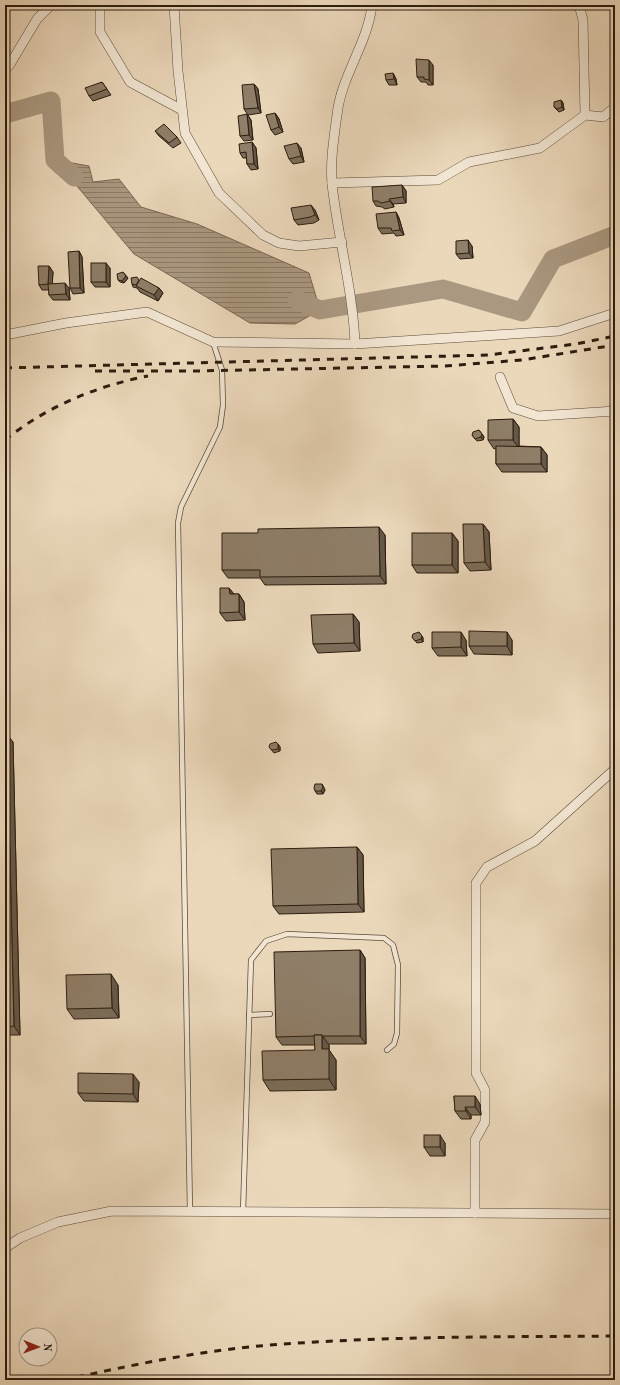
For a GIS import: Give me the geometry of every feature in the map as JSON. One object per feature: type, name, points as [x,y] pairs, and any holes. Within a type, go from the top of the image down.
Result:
[{"type":"street","points":[[5,66],[9,66],[38,19],[51,5]]},
{"type":"street","points":[[100,5],[100,32],[130,82],[182,110]]},
{"type":"street","points":[[174,5],[178,71],[185,133],[219,193],[263,234],[279,243],[299,246],[342,242]]},
{"type":"street","points":[[355,344],[354,313],[332,183],[337,112],[346,79],[371,18],[372,5]]},
{"type":"street","points":[[579,5],[584,20],[586,115]]},
{"type":"street","points":[[332,183],[438,180],[469,162],[540,148],[586,115],[603,117],[615,107]]},
{"type":"street","points":[[5,335],[66,323],[147,312],[213,342],[355,344],[559,331],[615,313]]},
{"type":"street","points":[[500,377],[513,408],[538,416],[615,411]]},
{"type":"street","points":[[475,1213],[475,1140],[485,1122],[485,1090],[476,1073],[476,883],[487,867],[535,841],[615,769]]},
{"type":"street","points":[[5,1248],[20,1238],[58,1222],[112,1211],[615,1214]]},
{"type":"lane","points":[[190,1211],[178,523],[182,507],[220,427],[223,405],[222,370],[213,342]]},
{"type":"lane","points":[[243,1212],[251,960],[266,941],[287,934],[384,938],[393,945],[398,965],[397,1033],[394,1044],[387,1050]]},
{"type":"lane","points":[[249,1015],[270,1014]]},
{"type":"shaded area","points":[[55,160],[89,166],[93,182],[119,179],[141,207],[197,224],[309,273],[320,310],[295,324],[250,323],[134,254]]},
{"type":"building","points":[[416,59],[429,60],[429,80],[424,79],[424,77],[417,77]]},
{"type":"building","points":[[393,73],[394,79],[386,80],[385,74]]},
{"type":"building","points":[[102,82],[107,89],[89,96],[85,88]]},
{"type":"building","points":[[254,84],[258,108],[244,109],[242,85]]},
{"type":"building","points":[[561,100],[562,107],[557,109],[554,107],[554,102]]},
{"type":"building","points":[[275,113],[279,127],[271,130],[266,115]]},
{"type":"building","points":[[247,114],[249,135],[240,136],[238,116]]},
{"type":"building","points":[[164,124],[177,137],[169,143],[155,131]]},
{"type":"building","points":[[252,142],[254,164],[247,164],[246,152],[240,153],[239,144]]},
{"type":"building","points":[[297,143],[301,156],[289,159],[284,146]]},
{"type":"building","points":[[402,185],[403,197],[389,199],[390,201],[381,203],[378,201],[373,201],[372,187]]},
{"type":"building","points":[[311,205],[315,215],[294,220],[291,208]]},
{"type":"building","points":[[396,212],[400,230],[392,231],[391,228],[378,228],[376,214]]},
{"type":"building","points":[[468,240],[469,253],[456,254],[456,241]]},
{"type":"building","points":[[79,251],[80,288],[70,288],[68,252]]},
{"type":"building","points":[[91,263],[106,263],[106,282],[91,282]]},
{"type":"building","points":[[38,266],[49,266],[48,284],[39,285]]},
{"type":"building","points":[[123,272],[126,276],[122,281],[118,280],[117,274]]},
{"type":"building","points":[[137,277],[139,280],[136,285],[132,284],[131,278]]},
{"type":"building","points":[[141,278],[159,288],[154,295],[136,286]]},
{"type":"building","points":[[65,283],[66,294],[49,295],[48,284]]},
{"type":"building","points":[[513,419],[513,440],[488,440],[488,420]]},
{"type":"building","points":[[479,430],[482,434],[481,437],[475,439],[472,435],[473,432]]},
{"type":"building","points":[[496,446],[541,447],[541,464],[496,464]]},
{"type":"building","points":[[614,518],[615,518],[615,541]]},
{"type":"building","points":[[463,524],[483,524],[485,562],[464,563]]},
{"type":"building","points":[[379,527],[380,576],[260,577],[260,570],[222,570],[222,533],[258,533],[258,529]]},
{"type":"building","points":[[412,533],[452,533],[452,565],[412,565]]},
{"type":"building","points":[[220,588],[229,588],[230,594],[239,594],[239,612],[220,613]]},
{"type":"building","points":[[353,614],[354,643],[313,644],[311,615]]},
{"type":"building","points":[[469,631],[507,632],[507,646],[469,646]]},
{"type":"building","points":[[419,632],[422,636],[421,639],[415,641],[412,637],[413,634]]},
{"type":"building","points":[[432,632],[461,632],[461,647],[432,648]]},
{"type":"building","points":[[5,734],[7,734],[14,1026],[5,1027]]},
{"type":"building","points":[[276,742],[278,744],[278,749],[272,750],[269,747],[270,744]]},
{"type":"building","points":[[315,784],[322,784],[323,787],[321,791],[315,791]]},
{"type":"building","points":[[357,847],[358,904],[273,906],[271,849]]},
{"type":"building","points":[[360,950],[360,1036],[314,1035],[276,1037],[274,952]]},
{"type":"building","points":[[111,974],[112,1008],[67,1009],[66,975]]},
{"type":"building","points":[[314,1035],[322,1035],[322,1049],[329,1049],[329,1079],[263,1080],[262,1051],[315,1050]]},
{"type":"building","points":[[78,1073],[133,1074],[133,1094],[78,1093]]},
{"type":"building","points":[[454,1096],[475,1096],[475,1107],[465,1107],[466,1111],[455,1111]]},
{"type":"building","points":[[424,1135],[440,1135],[440,1147],[424,1147]]},
{"type":"waterway","points":[[5,114],[51,101],[55,160],[74,177]]},
{"type":"waterway","points":[[297,300],[320,310],[443,289],[522,312],[553,259],[615,235]]},
{"type":"railway","points":[[5,368],[488,355],[576,344],[615,336]]},
{"type":"railway","points":[[95,371],[195,371],[445,366],[522,360],[615,345]]},
{"type":"railway","points":[[5,440],[37,417],[72,399],[109,386],[148,376]]},
{"type":"railway","points":[[63,1380],[185,1356],[259,1346],[348,1340],[615,1336]]}]
